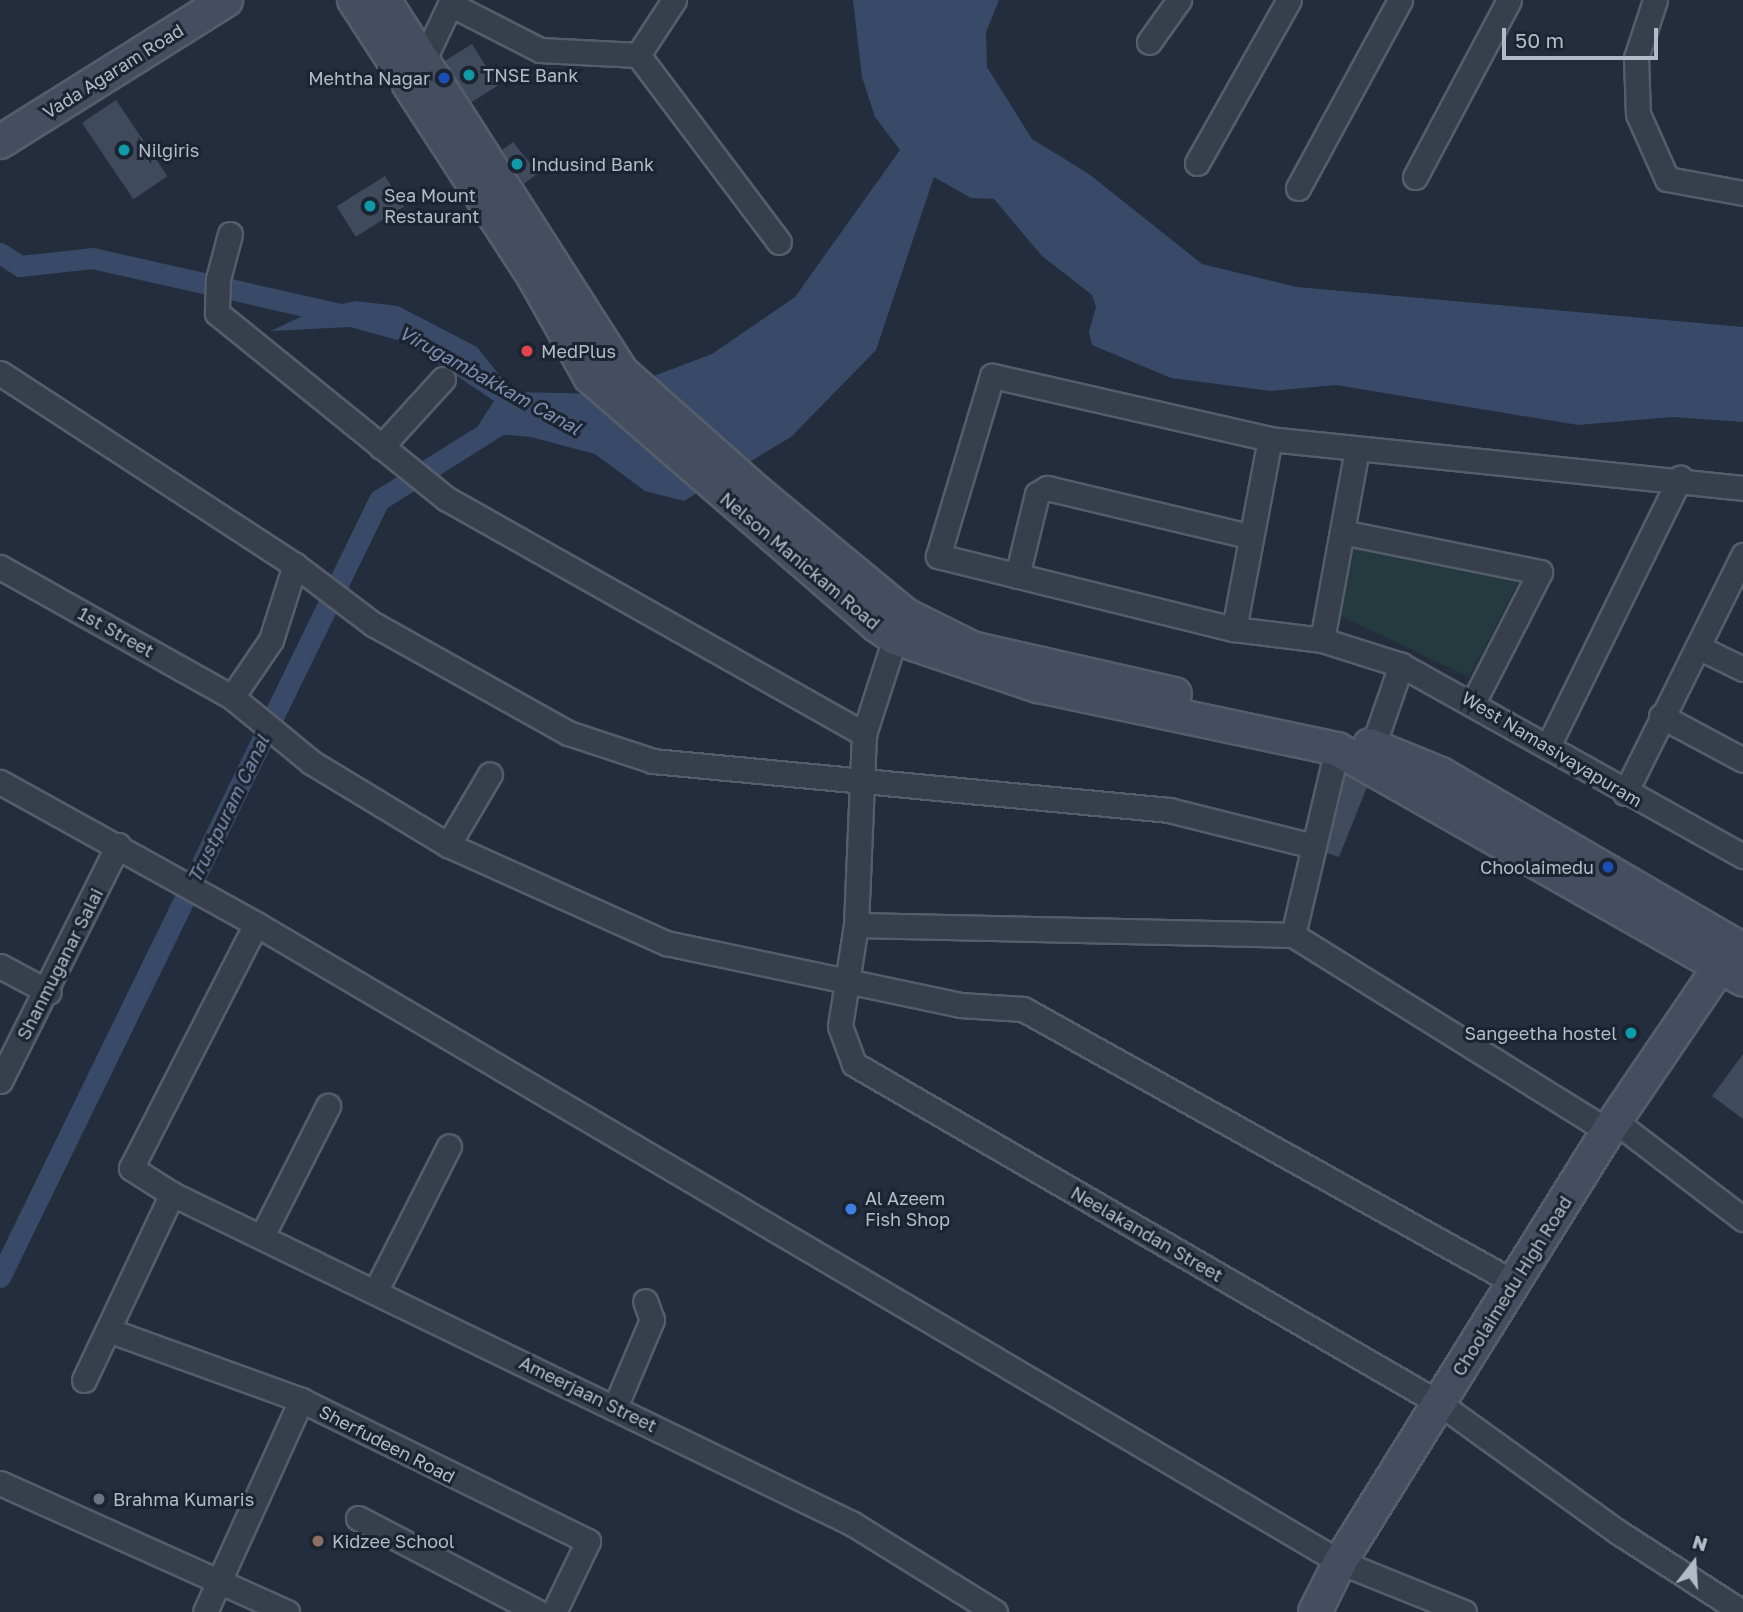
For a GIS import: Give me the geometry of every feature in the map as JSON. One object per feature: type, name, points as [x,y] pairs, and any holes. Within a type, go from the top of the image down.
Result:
[{"type":"main road","name":"Vada Agaram Road","points":[[0,142],[226,0]]},
{"type":"main road","name":"Nelson Manickam Road","points":[[354,0],[418,71],[622,372],[751,504],[895,638],[1038,687],[1337,749],[1737,954]]},
{"type":"main road","name":"Nelson Manickam Road","points":[[384,0],[418,71],[590,377],[751,504],[891,606],[972,648],[1342,734],[1373,746],[1440,774],[1737,954]]},
{"type":"main road","name":"Choolaimedu High Road","points":[[1315,1612],[1340,1562],[1611,1126],[1737,954]]},
{"type":"street","points":[[638,55],[674,0]]},
{"type":"street","points":[[1149,42],[1179,0]]},
{"type":"street","points":[[1197,163],[1289,0]]},
{"type":"street","points":[[1298,188],[1400,0]]},
{"type":"street","points":[[1415,177],[1509,0]]},
{"type":"street","points":[[1655,0],[1636,58],[1638,114],[1667,179],[1743,193]]},
{"type":"street","points":[[418,71],[451,2],[540,50],[638,55]]},
{"type":"street","points":[[638,55],[779,242]]},
{"type":"street","points":[[230,234],[214,304],[228,326],[381,447],[447,499],[864,734]]},
{"type":"street","points":[[0,373],[295,565],[373,624],[568,733],[653,761],[865,785],[962,786],[1169,810],[1313,846]]},
{"type":"street","name":"West Namasivayapuram","points":[[1270,439],[992,376],[938,556],[1234,629],[1322,640],[1401,665],[1474,701],[1549,744],[1625,793],[1743,856]]},
{"type":"street","points":[[381,447],[443,379]]},
{"type":"street","points":[[1234,629],[1248,536],[1270,439],[1680,478],[1743,488]]},
{"type":"street","points":[[1322,640],[1357,449]]},
{"type":"street","points":[[1549,744],[1680,478]]},
{"type":"street","points":[[1017,576],[1037,494],[1047,488],[1248,536]]},
{"type":"street","points":[[1342,532],[1540,572],[1474,701]]},
{"type":"street","points":[[232,697],[271,640],[295,565]]},
{"type":"street","points":[[1625,793],[1661,716],[1740,566]]},
{"type":"street","name":"1st Street","points":[[0,567],[232,697],[311,762],[448,845],[666,943],[845,984],[960,1005],[1023,1009],[1514,1283]]},
{"type":"street","points":[[845,984],[856,925],[865,785],[864,734],[895,638]]},
{"type":"street","points":[[1698,647],[1743,669]]},
{"type":"street","points":[[1373,746],[1401,665]]},
{"type":"street","points":[[1661,716],[1743,760]]},
{"type":"street","points":[[1293,935],[1337,749]]},
{"type":"street","points":[[448,845],[490,774]]},
{"type":"street","points":[[0,782],[215,899],[1340,1562],[1464,1612]]},
{"type":"street","name":"Shanmuganar Salai","points":[[0,1081],[49,992],[118,845]]},
{"type":"street","name":"Ameerjaan Street","points":[[256,923],[131,1168],[172,1194],[376,1290],[853,1524],[995,1612]]},
{"type":"street","points":[[856,925],[1293,935],[1611,1126],[1743,1219]]},
{"type":"street","points":[[0,966],[49,992]]},
{"type":"street","name":"Neelakandan Street","points":[[845,984],[840,1026],[854,1064],[1439,1403],[1618,1532],[1742,1612]]},
{"type":"street","points":[[262,1237],[328,1106]]},
{"type":"street","points":[[376,1290],[449,1146]]},
{"type":"street","points":[[84,1380],[172,1194]]},
{"type":"street","points":[[614,1407],[652,1320],[645,1301]]},
{"type":"street","name":"Sherfudeen Road","points":[[108,1330],[301,1400],[588,1541],[554,1612]]},
{"type":"street","points":[[205,1612],[301,1400]]},
{"type":"street","points":[[0,1483],[287,1612]]},
{"type":"street","points":[[358,1518],[538,1612]]},
{"type":"green space","points":[[1353,535],[1523,574],[1469,677],[1336,614]]},
{"type":"water","points":[[853,0],[999,0],[986,32],[987,67],[1032,139],[1089,174],[1202,264],[1297,287],[1743,327],[1743,422],[1672,417],[1578,425],[1336,385],[1271,391],[1171,378],[1092,345],[1089,332],[1096,307],[1092,295],[1042,256],[994,199],[971,198],[934,177],[876,350],[791,437],[684,501],[645,491],[595,454],[531,437],[474,432],[494,401],[408,343],[350,327],[271,331],[317,309],[356,301],[398,306],[477,347],[513,392],[606,394],[712,354],[795,297],[900,150],[875,117],[862,77]]},
{"type":"building","name":"TNSE Bank","points":[[472,44],[498,86],[471,103],[445,61]]},
{"type":"building","name":"Nilgiris","points":[[116,100],[167,176],[133,199],[82,123]]},
{"type":"building","name":"Indusind Bank","points":[[513,142],[538,173],[524,184],[502,150]]},
{"type":"building","name":"Sea Mount Restaurant","points":[[385,176],[404,207],[356,237],[337,206]]},
{"type":"building","points":[[1345,775],[1367,787],[1339,857],[1327,853]]},
{"type":"building","points":[[1743,1054],[1743,1119],[1712,1096]]},
{"type":"waterway","name":"Virugambakkam Canal","points":[[0,253],[20,266],[92,258],[344,315]]},
{"type":"waterway","name":"Trustpuram Canal","points":[[0,1277],[379,500],[508,419]]},
{"type":"place","name":"TNSE Bank","points":[[469,75]]},
{"type":"place","name":"Mehtha Nagar","points":[[444,78]]},
{"type":"place","name":"Nilgiris","points":[[124,150]]},
{"type":"place","name":"Indusind Bank","points":[[517,164]]},
{"type":"place","name":"Sea Mount Restaurant","points":[[370,206]]},
{"type":"place","name":"MedPlus","points":[[527,351]]},
{"type":"place","name":"Choolaimedu","points":[[1608,867]]},
{"type":"place","name":"Sangeetha hostel","points":[[1631,1033]]},
{"type":"place","name":"Al Azeem Fish Shop","points":[[851,1209]]},
{"type":"place","name":"Brahma Kumaris","points":[[99,1499]]},
{"type":"place","name":"Kidzee School","points":[[318,1541]]}]
